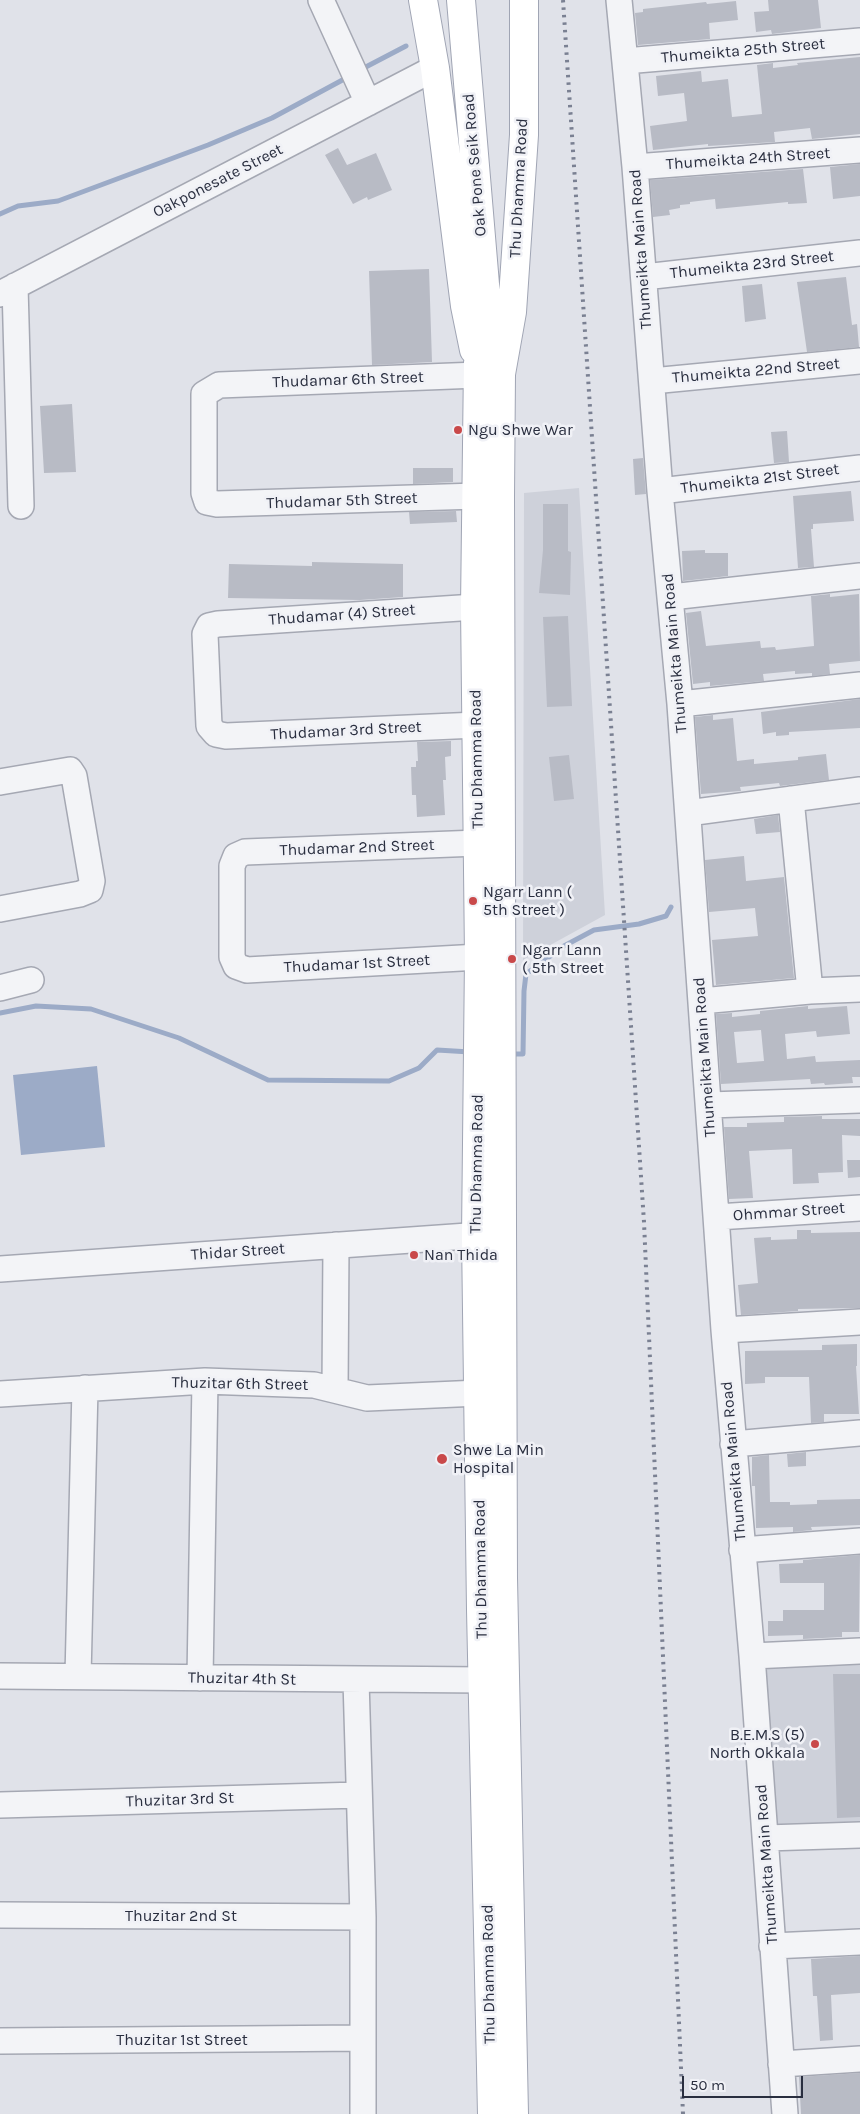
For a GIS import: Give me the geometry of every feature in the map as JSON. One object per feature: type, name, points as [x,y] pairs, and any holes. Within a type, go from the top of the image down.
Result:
[{"type":"main road","name":"Thu Dhamma Road","points":[[424,0],[435,68],[465,306],[486,371]]},
{"type":"main road","name":"Oak Pone Seik Road","points":[[461,0],[485,319]]},
{"type":"main road","name":"Thu Dhamma Road","points":[[492,2114],[484,1680],[491,1484],[479,1394],[489,1235],[480,957],[475,607],[477,496],[486,371],[512,312],[524,136],[524,0]]},
{"type":"main road","name":"Thu Dhamma Road","points":[[485,319],[491,1484],[514,2114]]},
{"type":"street","points":[[320,0],[368,103]]},
{"type":"street","name":"Thumeikta Main Road","points":[[619,0],[635,167],[660,491],[680,704],[724,1330],[752,1656],[785,2114]]},
{"type":"street","name":"Thumeikta 25th Street","points":[[625,61],[860,41]]},
{"type":"street","name":"Oakponesate Street","points":[[8,290],[435,68]]},
{"type":"street","name":"Thumeikta 24th Street","points":[[635,167],[860,150]]},
{"type":"street","name":"Thumeikta 23rd Street","points":[[644,277],[860,254]]},
{"type":"street","points":[[8,290],[9,413],[21,506]]},
{"type":"street","name":"Thumeikta 22nd Street","points":[[652,381],[860,362]]},
{"type":"street","name":"Thudamar 6th Street","points":[[207,502],[204,493],[204,394],[219,385],[486,371]]},
{"type":"street","name":"Thumeikta 21st Street","points":[[660,491],[860,468]]},
{"type":"street","name":"Thudamar 5th Street","points":[[207,502],[217,504],[477,496]]},
{"type":"street","points":[[671,598],[860,576]]},
{"type":"street","name":"Thudamar (4) Street","points":[[216,734],[209,726],[205,634],[209,626],[475,607]]},
{"type":"street","points":[[680,704],[860,685]]},
{"type":"street","name":"Thudamar 3rd Street","points":[[216,734],[226,736],[476,725]]},
{"type":"street","points":[[0,782],[59,770],[70,770],[74,776],[92,881],[90,890],[0,909]]},
{"type":"street","points":[[688,813],[860,790]]},
{"type":"street","points":[[791,799],[810,991]]},
{"type":"street","name":"Thudamar 2nd Street","points":[[236,966],[232,957],[232,866],[236,856],[245,852],[478,843]]},
{"type":"street","name":"Thudamar 1st Street","points":[[236,966],[247,970],[480,957]]},
{"type":"street","points":[[0,988],[32,980]]},
{"type":"street","points":[[701,1000],[860,989]]},
{"type":"street","points":[[709,1106],[860,1100]]},
{"type":"street","name":"Ohmmar Street","points":[[717,1217],[860,1208]]},
{"type":"street","name":"Thidar Street","points":[[0,1269],[489,1235]]},
{"type":"street","points":[[335,1390],[336,1245]]},
{"type":"street","points":[[724,1330],[860,1322]]},
{"type":"street","points":[[200,1678],[205,1381]]},
{"type":"street","name":"Thuzitar 6th Street","points":[[0,1394],[205,1381],[297,1383],[366,1398],[479,1394]]},
{"type":"street","points":[[78,1676],[85,1388]]},
{"type":"street","points":[[733,1444],[860,1433]]},
{"type":"street","points":[[742,1550],[860,1542]]},
{"type":"street","points":[[752,1656],[860,1652]]},
{"type":"street","name":"Thuzitar 4th St","points":[[0,1676],[484,1680]]},
{"type":"street","points":[[356,1680],[363,1917],[363,2114]]},
{"type":"street","name":"Thuzitar 3rd St","points":[[0,1805],[359,1794]]},
{"type":"street","points":[[766,1838],[860,1835]]},
{"type":"street","name":"Thuzitar 2nd St","points":[[0,1915],[363,1917]]},
{"type":"street","points":[[772,1946],[860,1942]]},
{"type":"street","name":"Thuzitar 1st Street","points":[[0,2041],[363,2038]]},
{"type":"street","points":[[781,2064],[860,2059]]},
{"type":"shaded area","points":[[579,488],[605,915],[523,960],[524,493]]},
{"type":"shaded area","name":"B.E.M.S (5) North Okkala","points":[[860,1660],[860,1825],[777,1826],[764,1664]]},
{"type":"water","points":[[97,1066],[105,1147],[21,1155],[13,1075]]},
{"type":"building","points":[[768,0],[818,0],[821,28],[772,34],[771,30],[756,32],[754,12],[769,11]]},
{"type":"building","points":[[736,1],[738,20],[709,23],[710,39],[638,45],[635,13],[643,12],[643,9],[706,2],[707,4]]},
{"type":"building","points":[[860,57],[860,134],[812,139],[810,128],[774,132],[775,142],[708,146],[708,144],[653,150],[650,126],[687,121],[684,93],[658,96],[656,76],[701,71],[702,82],[728,79],[732,117],[762,114],[757,65],[773,63],[773,68],[798,65],[797,63]]},
{"type":"building","points":[[338,148],[347,165],[376,153],[392,190],[368,200],[367,197],[353,204],[325,155]]},
{"type":"building","points":[[860,164],[860,196],[833,199],[830,167]]},
{"type":"building","points":[[803,169],[807,203],[788,204],[788,202],[716,209],[715,199],[690,202],[690,204],[680,205],[680,208],[669,210],[670,215],[653,217],[650,180]]},
{"type":"building","points":[[429,269],[432,362],[372,365],[369,271]]},
{"type":"building","points":[[846,277],[852,325],[857,324],[859,347],[807,352],[797,282]]},
{"type":"building","points":[[762,284],[766,319],[745,322],[742,286]]},
{"type":"building","points":[[72,404],[76,472],[44,473],[40,406]]},
{"type":"building","points":[[787,431],[789,462],[774,463],[771,432]]},
{"type":"building","points":[[643,458],[646,494],[635,495],[633,459]]},
{"type":"building","points":[[413,468],[453,468],[453,482],[413,484]]},
{"type":"building","points":[[851,491],[854,521],[813,524],[813,529],[811,529],[814,567],[798,568],[793,496]]},
{"type":"building","points":[[543,504],[568,504],[568,551],[571,552],[570,595],[539,593],[543,550]]},
{"type":"building","points":[[456,511],[457,522],[410,524],[409,512]]},
{"type":"building","points":[[705,550],[705,553],[728,553],[728,576],[683,581],[682,551]]},
{"type":"building","points":[[312,562],[403,564],[403,597],[360,600],[228,598],[229,564],[312,566]]},
{"type":"building","points":[[830,594],[830,597],[859,594],[860,661],[829,664],[830,674],[812,676],[812,673],[795,674],[795,671],[763,674],[764,681],[710,686],[710,682],[693,684],[686,613],[701,611],[706,646],[760,641],[761,648],[775,647],[776,650],[814,646],[811,596]]},
{"type":"building","points":[[568,616],[572,706],[547,707],[543,617]]},
{"type":"building","points":[[860,699],[860,728],[789,732],[789,735],[776,736],[776,732],[763,734],[761,712]]},
{"type":"building","points":[[713,715],[713,720],[733,718],[737,761],[754,759],[754,764],[798,760],[798,757],[826,754],[829,780],[780,786],[779,783],[740,787],[741,791],[701,794],[695,717]]},
{"type":"building","points":[[451,741],[451,756],[445,757],[446,780],[443,780],[445,815],[417,817],[416,795],[412,795],[411,767],[416,767],[416,761],[418,761],[417,742]]},
{"type":"building","points":[[569,755],[574,799],[554,801],[549,757]]},
{"type":"building","points":[[778,815],[780,832],[756,834],[754,819]]},
{"type":"building","points":[[744,856],[746,881],[784,877],[794,978],[716,985],[712,940],[758,936],[755,908],[709,912],[705,860]]},
{"type":"building","points":[[808,1006],[808,1009],[847,1006],[850,1034],[817,1037],[816,1031],[785,1034],[787,1059],[815,1056],[816,1062],[860,1060],[860,1077],[852,1077],[853,1083],[825,1085],[824,1083],[811,1084],[810,1079],[721,1084],[716,1014],[732,1013],[732,1017],[760,1014],[760,1011]],"holes":[[[761,1030],[764,1061],[737,1063],[734,1032]]]},
{"type":"building","points":[[822,1116],[822,1119],[860,1119],[860,1136],[842,1135],[843,1172],[818,1173],[819,1183],[793,1184],[792,1149],[749,1151],[753,1198],[729,1199],[724,1127],[747,1127],[747,1123],[784,1122],[784,1117]]},
{"type":"building","points":[[847,1160],[860,1160],[860,1177],[848,1178]]},
{"type":"building","points":[[797,1230],[811,1230],[811,1233],[860,1232],[860,1308],[798,1309],[798,1311],[741,1315],[738,1285],[758,1283],[754,1238],[771,1237],[771,1240],[797,1239]]},
{"type":"building","points":[[857,1344],[856,1366],[859,1414],[824,1414],[824,1422],[811,1423],[809,1377],[765,1377],[765,1383],[745,1384],[745,1351],[822,1350],[822,1345]]},
{"type":"building","points":[[806,1452],[806,1466],[788,1467],[787,1454]]},
{"type":"building","points":[[769,1455],[770,1502],[790,1502],[790,1505],[817,1504],[817,1500],[860,1499],[860,1525],[811,1527],[812,1530],[793,1532],[793,1527],[756,1528],[755,1486],[752,1486],[752,1457]]},
{"type":"building","points":[[860,1555],[859,1632],[842,1632],[842,1637],[803,1639],[803,1635],[768,1636],[768,1621],[783,1621],[783,1610],[824,1610],[824,1583],[780,1583],[779,1564],[803,1563],[803,1560]]},
{"type":"building","points":[[833,1674],[860,1674],[860,1817],[837,1818]]},
{"type":"building","points":[[860,1956],[860,1993],[831,1995],[833,2040],[820,2041],[817,1996],[813,1996],[811,1959]]},
{"type":"building","points":[[860,2073],[860,2114],[801,2114],[799,2077]]},
{"type":"waterway","points":[[360,70],[406,46]]},
{"type":"waterway","points":[[0,214],[18,206],[58,201],[208,145],[272,118],[348,77]]},
{"type":"waterway","points":[[511,1054],[523,1054],[526,974],[564,946],[594,930],[639,924],[666,916],[671,907]]},
{"type":"waterway","points":[[0,1013],[36,1006],[91,1009],[179,1038],[268,1080],[389,1081],[419,1068],[437,1050],[470,1052]]},
{"type":"railway","points":[[563,0],[644,1222],[683,2114]]},
{"type":"place","name":"Ngu Shwe War","points":[[458,430]]},
{"type":"place","name":"Ngarr Lann ( 5th Street )","points":[[473,901]]},
{"type":"place","name":"Ngarr Lann ( 5th Street","points":[[512,959]]},
{"type":"place","name":"Nan Thida","points":[[414,1255]]},
{"type":"place","name":"Shwe La Min Hospital","points":[[442,1459]]},
{"type":"place","name":"B.E.M.S (5) North Okkala","points":[[815,1744]]}]
